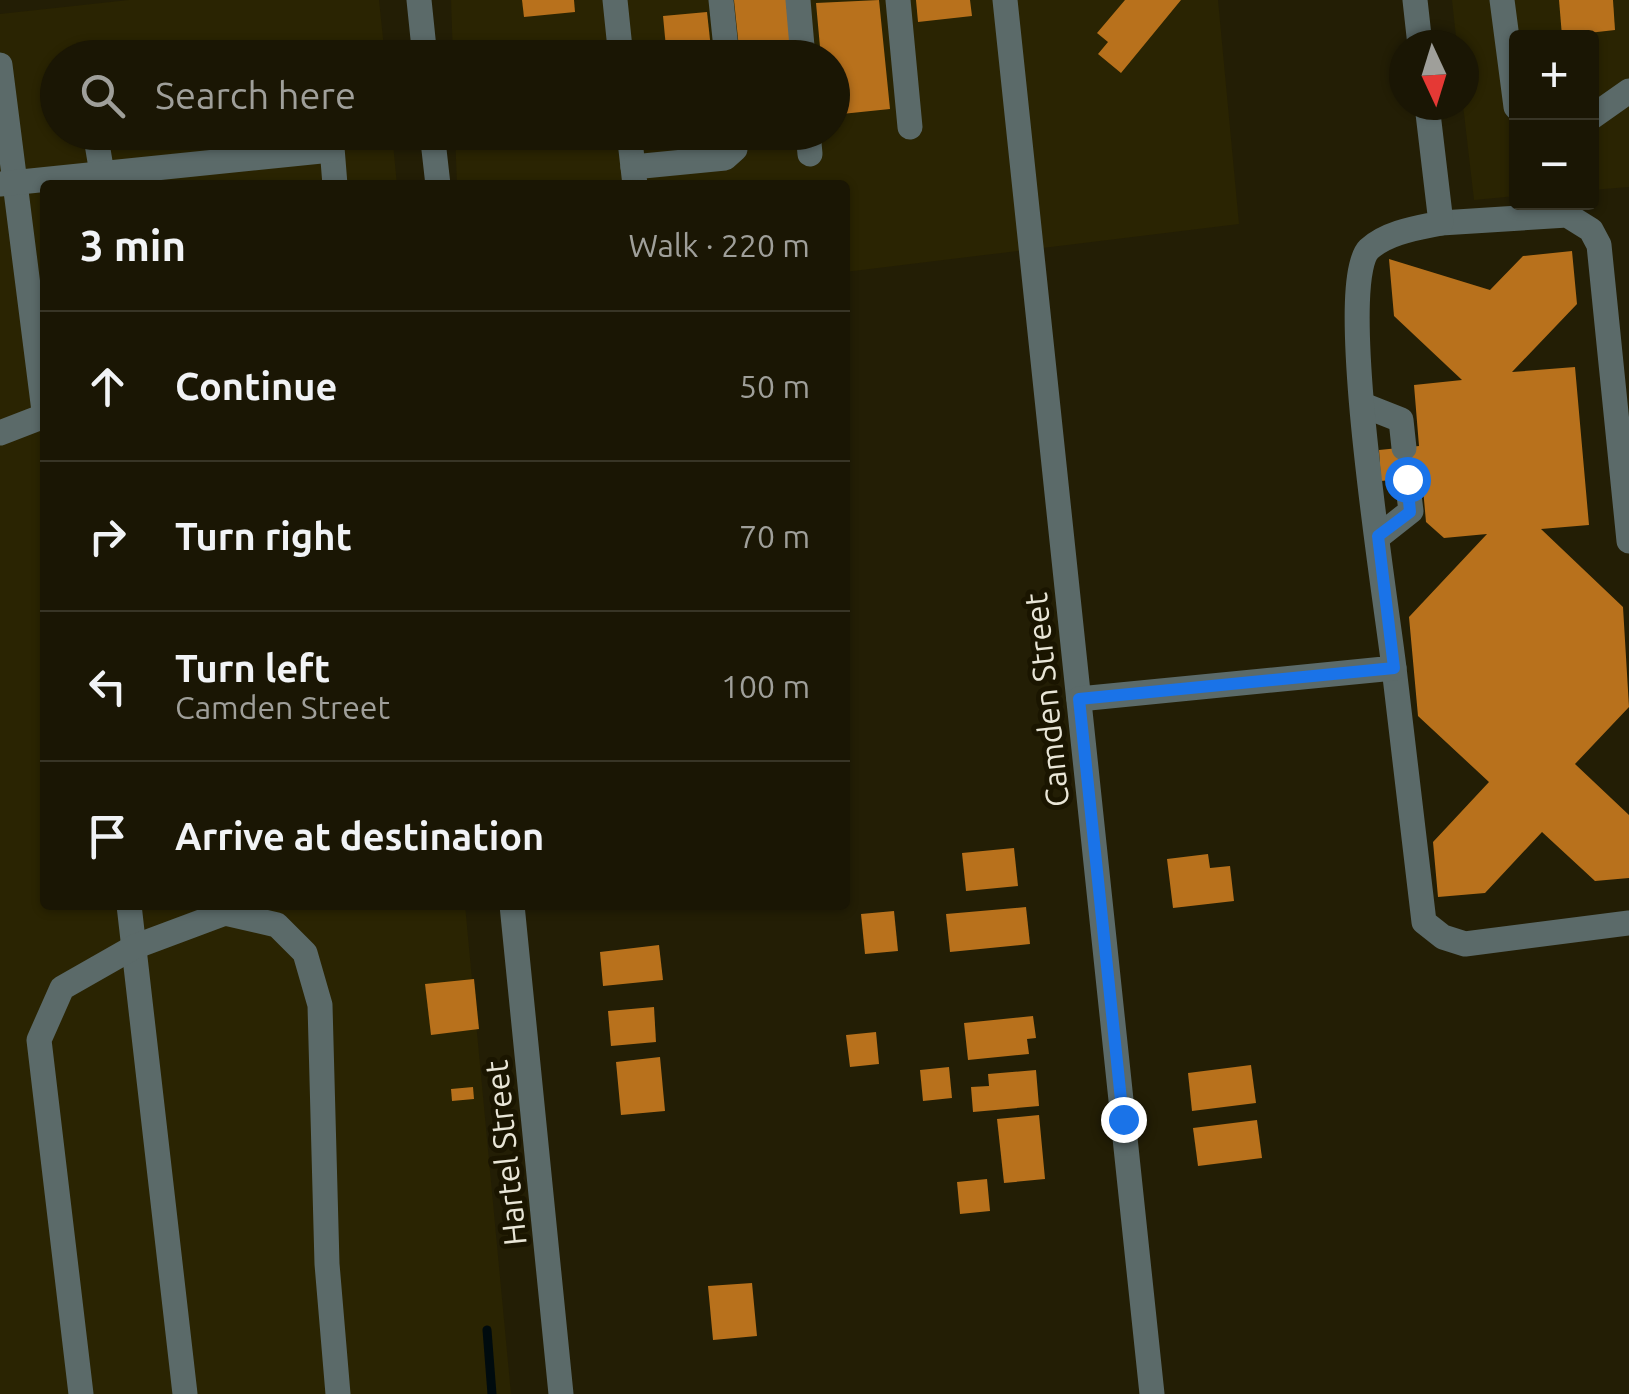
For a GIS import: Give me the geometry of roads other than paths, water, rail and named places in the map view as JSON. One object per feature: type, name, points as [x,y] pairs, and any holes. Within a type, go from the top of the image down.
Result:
[{"type":"street","points":[[419,0],[423,40]]},
{"type":"street","points":[[616,0],[620,40]]},
{"type":"street","points":[[720,0],[725,40]]},
{"type":"street","points":[[798,0],[801,40]]},
{"type":"street","points":[[898,0],[910,127]]},
{"type":"street","name":"Camden Street","points":[[1005,0],[1152,1394]]},
{"type":"street","points":[[1414,0],[1418,30]]},
{"type":"street","points":[[1502,0],[1509,54]]},
{"type":"street","points":[[0,65],[7,184],[40,393]]},
{"type":"street","points":[[1599,113],[1629,91]]},
{"type":"street","points":[[1429,120],[1441,223]]},
{"type":"street","points":[[98,150],[104,180],[279,150]]},
{"type":"street","points":[[332,150],[335,180]]},
{"type":"street","points":[[434,150],[437,180]]},
{"type":"street","points":[[631,150],[634,176],[725,158],[734,150]]},
{"type":"street","points":[[7,184],[40,183]]},
{"type":"street","points":[[1629,541],[1599,245],[1591,230],[1567,216],[1441,223],[1398,233],[1368,250],[1358,272],[1363,405],[1424,922],[1443,937],[1465,944],[1629,923]]},
{"type":"street","points":[[1363,405],[1400,420],[1404,448]]},
{"type":"street","points":[[0,433],[40,419]]},
{"type":"street","points":[[1378,536],[1410,512],[1407,479]]},
{"type":"street","points":[[1079,699],[1394,668]]},
{"type":"street","points":[[129,910],[184,1394]]},
{"type":"street","name":"Hartel Street","points":[[513,910],[561,1394]]},
{"type":"street","points":[[81,1394],[39,1040],[62,988],[134,947],[226,914],[277,915],[305,953],[320,1005],[326,1264],[338,1394]]},
{"type":"waterway","points":[[487,1330],[492,1394]]}]
